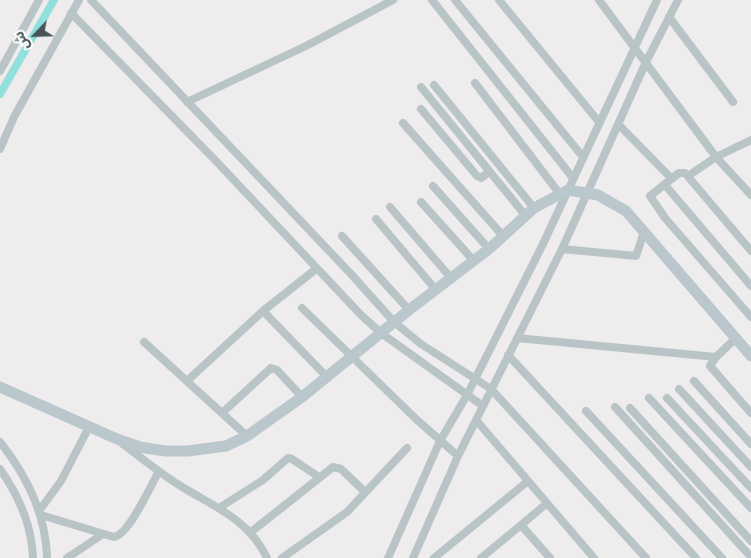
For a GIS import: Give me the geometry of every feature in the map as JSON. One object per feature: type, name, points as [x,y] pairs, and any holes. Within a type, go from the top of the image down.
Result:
[{"type":"street","points":[[0,71],[39,0]]},
{"type":"street","points":[[0,149],[14,117],[78,0]]},
{"type":"street","points":[[90,0],[351,274],[394,322],[434,352],[475,376],[491,389],[646,558]]},
{"type":"street","points":[[187,102],[306,46],[393,0]]},
{"type":"street","points":[[432,0],[573,178]]},
{"type":"street","points":[[455,0],[583,157]]},
{"type":"street","points":[[499,0],[599,122]]},
{"type":"street","points":[[599,0],[716,157],[751,195]]},
{"type":"street","points":[[388,558],[440,441],[466,396],[564,192],[573,178],[657,0]]},
{"type":"street","points":[[413,558],[458,456],[562,249],[624,109],[678,0]]},
{"type":"street","points":[[71,13],[215,160],[316,269],[381,333],[466,396],[483,406]]},
{"type":"street","points":[[669,17],[733,102]]},
{"type":"street","points":[[475,83],[564,192]]},
{"type":"street","points":[[434,85],[529,211]]},
{"type":"street","points":[[421,87],[489,172],[529,211]]},
{"type":"street","points":[[609,101],[624,109]]},
{"type":"street","points":[[421,109],[476,176],[482,178],[489,172]]},
{"type":"street","points":[[403,123],[502,236]]},
{"type":"street","points":[[618,124],[672,179]]},
{"type":"street","points":[[688,176],[716,157],[749,144]]},
{"type":"street","points":[[751,250],[688,176],[681,173],[650,196],[651,200],[751,317]]},
{"type":"street","points":[[665,185],[751,286]]},
{"type":"street","points":[[433,186],[489,249]]},
{"type":"street","points":[[0,387],[117,439],[165,451],[188,451],[226,446],[247,436],[302,397],[409,310],[489,249],[529,211],[564,192],[587,191],[617,205],[644,232],[751,356]]},
{"type":"street","points":[[422,202],[474,261]]},
{"type":"street","points":[[390,207],[451,278]]},
{"type":"street","points":[[376,219],[436,290]]},
{"type":"street","points":[[562,249],[636,256],[639,254],[644,232]]},
{"type":"street","points":[[342,236],[409,310]]},
{"type":"street","points":[[187,381],[263,311],[316,269]]},
{"type":"street","points":[[302,308],[440,441],[458,456]]},
{"type":"street","points":[[263,311],[327,377]]},
{"type":"street","points":[[517,338],[716,356]]},
{"type":"street","points":[[736,338],[710,363],[710,369],[751,413]]},
{"type":"street","points":[[144,342],[247,436]]},
{"type":"street","points":[[508,355],[696,558]]},
{"type":"street","points":[[222,413],[271,368],[277,370],[302,397]]},
{"type":"street","points":[[694,381],[751,444]]},
{"type":"street","points":[[679,389],[751,468]]},
{"type":"street","points":[[649,398],[751,508]]},
{"type":"street","points":[[667,398],[751,488]]},
{"type":"street","points":[[615,407],[751,557]]},
{"type":"street","points":[[630,408],[751,541]]},
{"type":"street","points":[[586,411],[722,558]]},
{"type":"street","points":[[476,420],[594,558]]},
{"type":"street","points":[[40,513],[61,481],[89,427]]},
{"type":"street","points":[[117,439],[159,471],[219,508],[251,532],[267,558]]},
{"type":"street","points":[[0,442],[19,468],[40,513],[45,530],[47,558]]},
{"type":"street","points":[[282,558],[347,512],[407,448]]},
{"type":"street","points":[[219,508],[263,480],[288,458],[319,477]]},
{"type":"street","points":[[251,532],[328,470],[337,467],[365,492]]},
{"type":"street","points":[[0,469],[17,496],[24,512],[33,558]]},
{"type":"street","points":[[40,513],[114,537],[122,534],[159,471]]},
{"type":"street","points":[[434,558],[528,481]]},
{"type":"street","points":[[481,558],[546,504]]},
{"type":"street","points":[[521,525],[550,558]]},
{"type":"street","points":[[67,558],[103,534]]},
{"type":"waterway","points":[[0,94],[54,0]]}]
